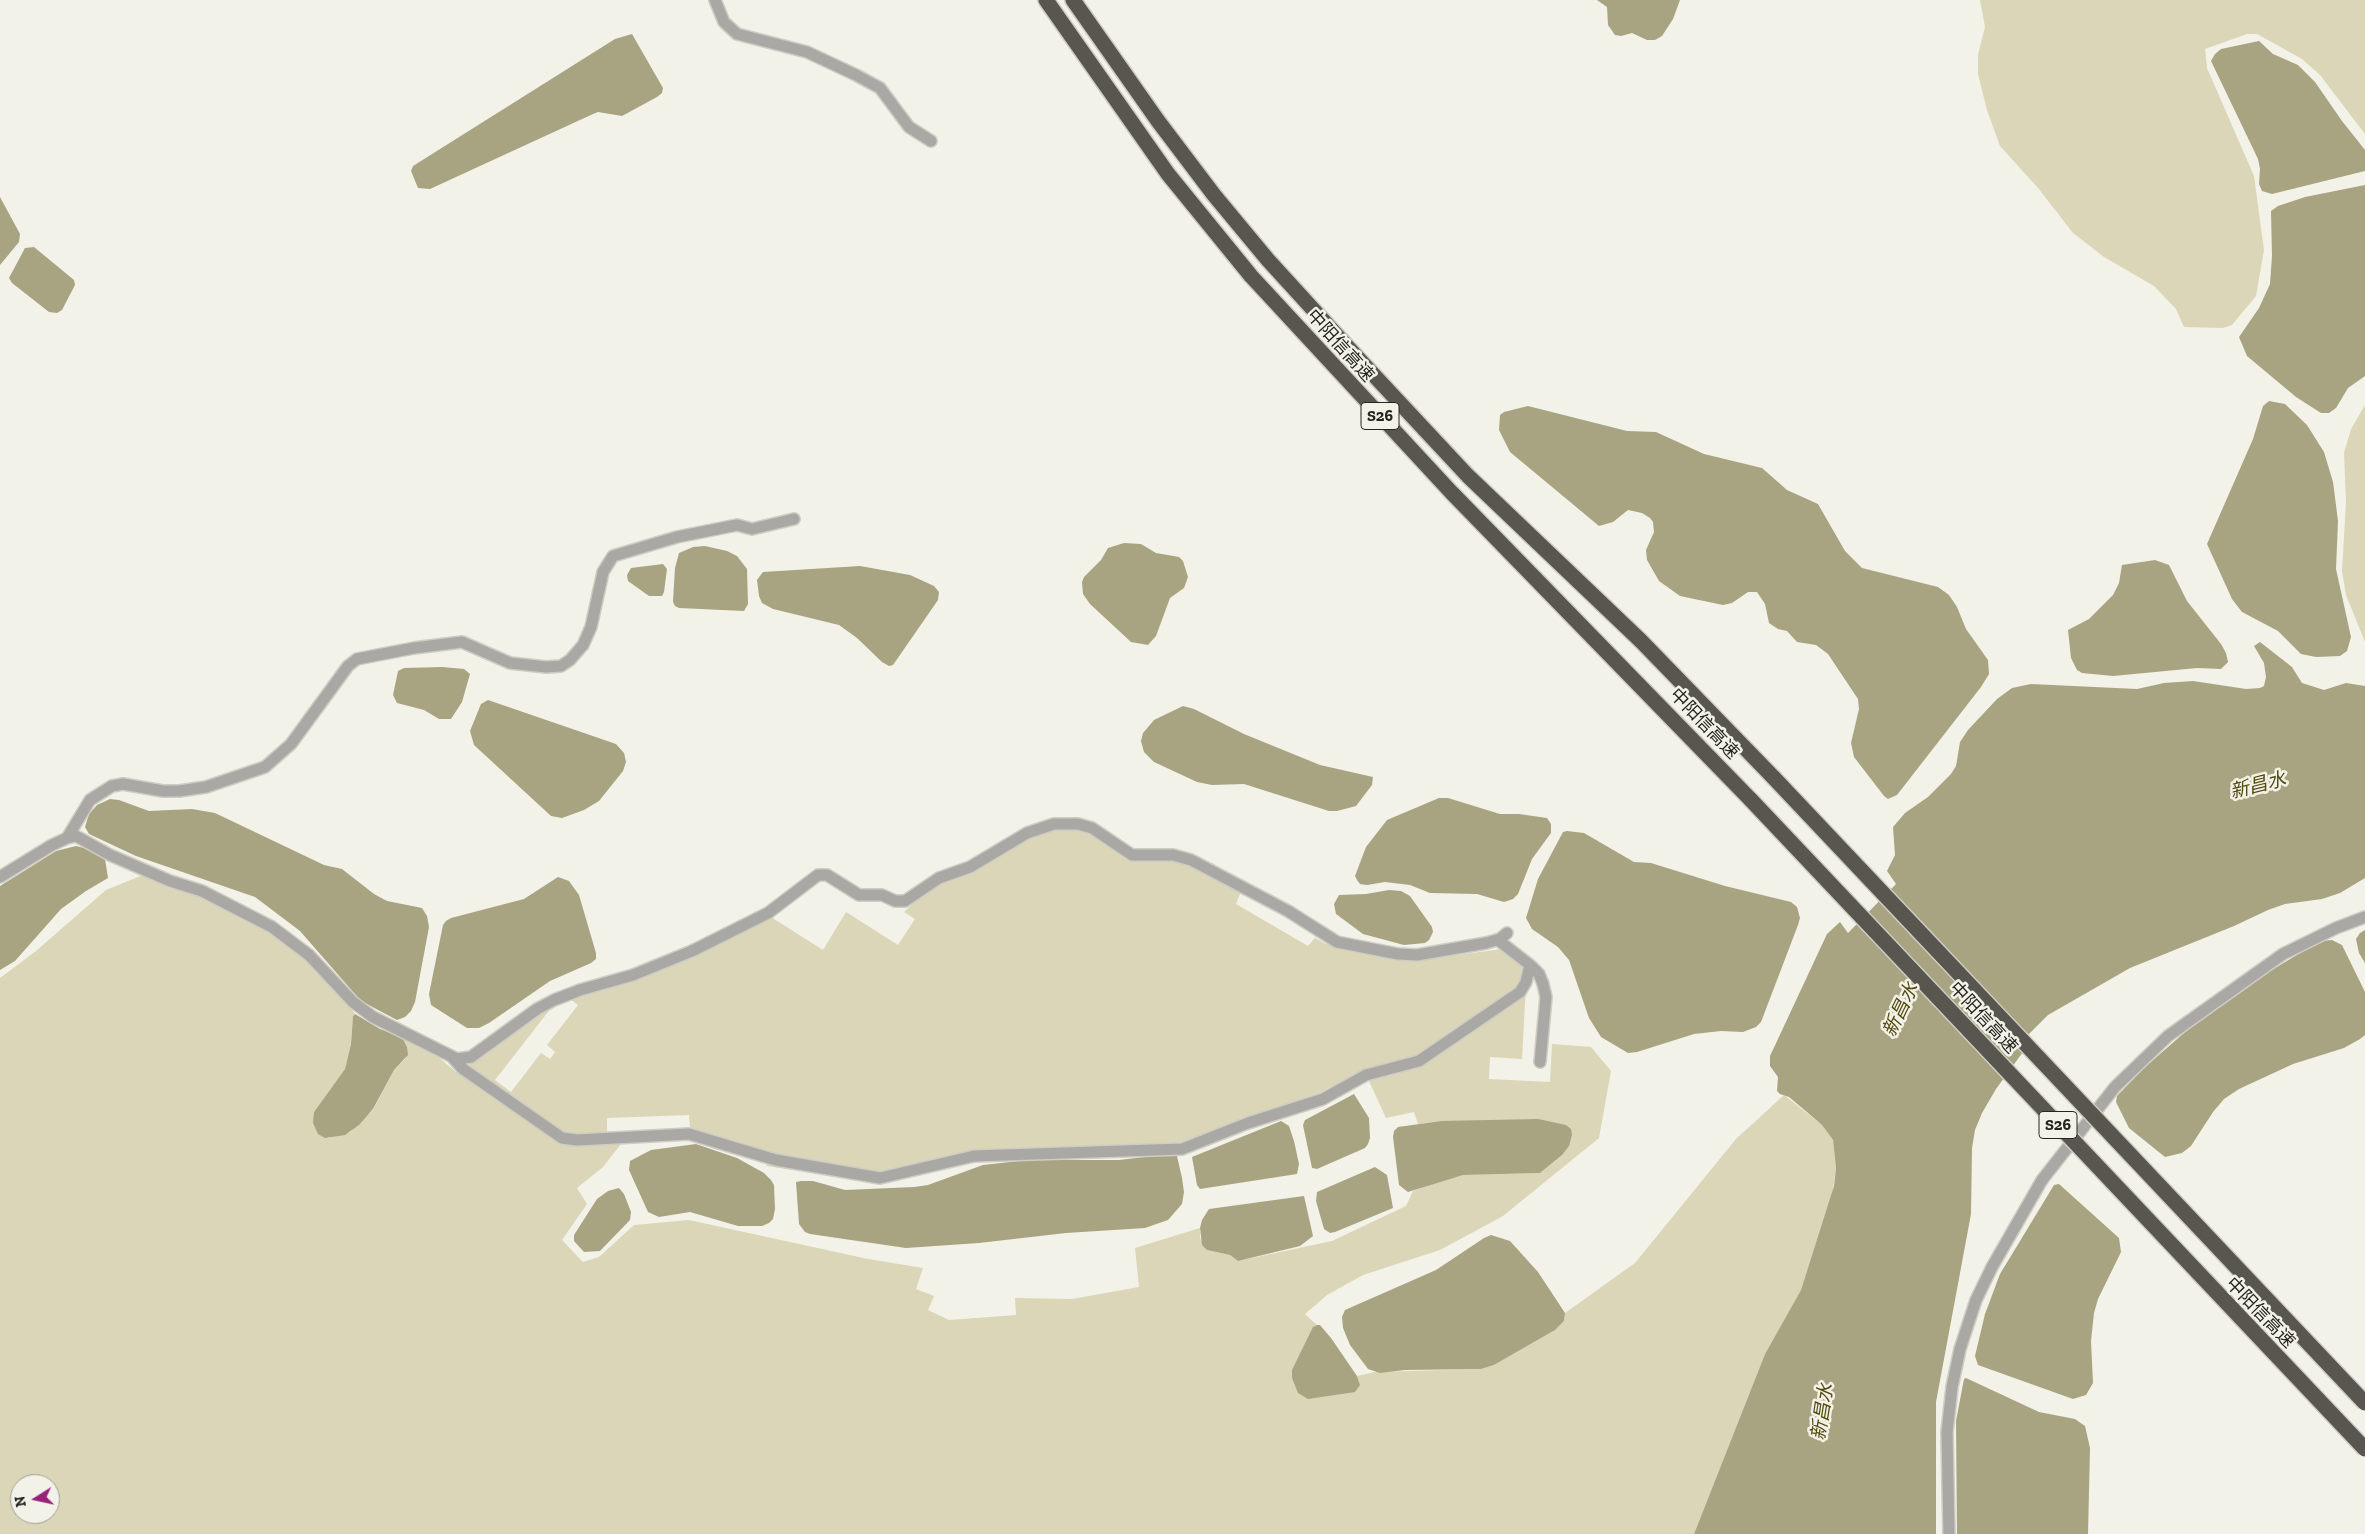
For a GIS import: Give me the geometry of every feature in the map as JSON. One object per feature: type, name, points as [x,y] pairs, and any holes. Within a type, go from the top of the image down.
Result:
[{"type":"highway","name":"中阳信高速","points":[[1046,0],[1168,174],[1251,276],[1445,485],[1751,800],[2365,1449]]},
{"type":"highway","name":"中阳信高速","points":[[1073,0],[1158,121],[1214,196],[1263,254],[1342,341],[1468,476],[1641,641],[1774,778],[2365,1402]]},
{"type":"street","points":[[715,0],[724,22],[737,34],[808,52],[880,88],[909,126],[931,141]]},
{"type":"street","points":[[67,838],[90,800],[112,786],[123,784],[163,791],[206,788],[265,767],[291,744],[348,666],[357,659],[414,648],[462,642],[510,663],[546,668],[561,666],[570,660],[583,646],[591,627],[603,572],[613,556],[677,537],[737,525],[752,528],[794,519]]},
{"type":"street","points":[[453,1058],[471,1056],[554,1000],[571,993],[633,975],[692,951],[768,913],[818,875],[827,875],[860,895],[882,895],[895,901],[905,901],[933,881],[970,868],[1027,833],[1054,824],[1078,824],[1092,828],[1132,855],[1173,855],[1191,860],[1288,911],[1337,942],[1417,956],[1503,937],[1539,974],[1546,997],[1540,1062]]},
{"type":"street","points":[[0,877],[67,838],[76,836],[145,870],[202,891],[272,928],[309,955],[353,1002],[373,1017],[422,1040],[453,1058],[463,1069],[562,1138],[577,1140],[689,1134],[776,1160],[880,1178],[974,1156],[1182,1149],[1248,1123],[1323,1099],[1366,1075],[1419,1061],[1520,992],[1526,982],[1530,965]]},
{"type":"street","points":[[1949,1534],[1947,1432],[1952,1387],[1960,1349],[1973,1309],[1988,1275],[2042,1180],[2115,1087],[2168,1036],[2283,954],[2336,928],[2365,917]]},
{"type":"shaded area","points":[[1980,0],[2365,0],[2365,134],[2320,75],[2302,59],[2257,34],[2247,34],[2205,49],[2207,68],[2254,176],[2264,250],[2256,296],[2232,325],[2223,328],[2184,327],[2176,309],[2154,286],[2104,257],[2073,233],[2038,188],[2000,146],[1987,110],[1978,74],[1978,55],[1985,27]]},
{"type":"shaded area","points":[[2365,405],[2365,642],[2346,595],[2342,571],[2346,502],[2344,453],[2351,429]]},
{"type":"shaded area","points":[[1072,828],[1091,834],[1126,857],[1172,860],[1192,866],[1241,891],[1236,904],[1308,946],[1315,938],[1326,944],[1412,961],[1502,949],[1524,966],[1526,984],[1522,1059],[1490,1057],[1489,1079],[1550,1082],[1552,1044],[1591,1047],[1611,1071],[1599,1138],[1503,1216],[1440,1250],[1363,1275],[1327,1295],[1305,1314],[1317,1325],[1313,1327],[1360,1385],[1357,1376],[1375,1372],[1481,1369],[1494,1365],[1555,1330],[1564,1321],[1565,1313],[1635,1263],[1736,1139],[1784,1095],[1822,1125],[1833,1140],[1836,1168],[1832,1195],[1801,1290],[1765,1354],[1694,1534],[0,1534],[0,978],[36,951],[106,890],[143,875],[197,893],[279,938],[313,965],[339,993],[355,1014],[353,1016],[351,1044],[345,1069],[314,1112],[328,1138],[350,1132],[373,1110],[394,1070],[406,1058],[407,1047],[402,1037],[430,1050],[456,1072],[478,1060],[555,1003],[495,1080],[511,1092],[541,1053],[550,1059],[555,1052],[547,1045],[578,1005],[570,999],[644,977],[703,951],[771,917],[823,950],[846,912],[898,945],[915,919],[904,912],[938,881],[1014,843],[1049,830]],"holes":[[[1364,1070],[1386,1118],[1414,1112],[1418,1124],[1441,1121],[1562,1155],[1540,1173],[1463,1175],[1440,1181],[1413,1191],[1406,1206],[1332,1241],[1238,1261],[1230,1255],[1207,1250],[1200,1238],[1200,1228],[1135,1248],[1139,1287],[1072,1299],[1015,1298],[1016,1315],[949,1320],[928,1310],[934,1296],[916,1289],[923,1268],[868,1259],[689,1220],[634,1225],[599,1257],[583,1262],[562,1240],[587,1204],[577,1188],[603,1167],[621,1144],[607,1132],[607,1118],[689,1115],[690,1127],[765,1153],[767,1166],[880,1183],[897,1181],[975,1159],[1181,1144],[1293,1106]]]},
{"type":"water","points":[[1597,0],[1680,0],[1673,19],[1662,36],[1655,40],[1647,40],[1632,33],[1621,36],[1615,35],[1608,25],[1607,7]]},
{"type":"water","points":[[632,34],[663,88],[662,93],[657,97],[622,116],[598,112],[430,189],[418,188],[411,171],[413,166],[615,39]]},
{"type":"water","points":[[2259,41],[2273,54],[2298,65],[2315,82],[2365,150],[2365,171],[2272,194],[2262,191],[2259,184],[2260,169],[2258,159],[2211,61],[2221,49]]},
{"type":"water","points":[[2365,185],[2365,376],[2348,388],[2336,408],[2329,413],[2321,413],[2296,397],[2247,356],[2239,337],[2259,308],[2270,284],[2272,256],[2271,211],[2278,206],[2305,197]]},
{"type":"water","points":[[0,197],[20,234],[19,242],[0,265]]},
{"type":"water","points":[[34,247],[74,280],[75,285],[62,310],[57,313],[49,312],[12,283],[9,278],[25,248]]},
{"type":"water","points":[[2269,401],[2285,404],[2307,425],[2324,452],[2333,482],[2338,521],[2336,569],[2351,637],[2347,651],[2340,656],[2316,657],[2301,654],[2278,631],[2242,612],[2232,599],[2207,544],[2253,439],[2263,406]]},
{"type":"water","points":[[1528,406],[1627,431],[1656,432],[1704,454],[1762,468],[1787,490],[1818,504],[1845,551],[1862,568],[1938,587],[1949,595],[1957,607],[1966,629],[1988,660],[1989,674],[1897,795],[1888,799],[1884,796],[1854,757],[1851,743],[1859,709],[1858,699],[1828,654],[1816,645],[1797,642],[1787,631],[1778,629],[1769,623],[1765,604],[1757,592],[1748,592],[1732,603],[1723,605],[1680,596],[1659,581],[1647,560],[1646,550],[1654,532],[1653,522],[1650,518],[1642,513],[1628,510],[1613,522],[1599,526],[1510,452],[1499,430],[1500,415],[1504,412]]},
{"type":"water","points":[[1124,543],[1141,544],[1156,553],[1179,557],[1183,561],[1188,577],[1184,588],[1170,598],[1156,636],[1148,645],[1131,642],[1090,604],[1083,594],[1082,582],[1084,577],[1101,560],[1108,548]]},
{"type":"water","points":[[705,546],[727,551],[737,556],[747,569],[748,604],[744,611],[679,608],[675,606],[673,602],[675,568],[679,553],[693,547]]},
{"type":"water","points":[[2155,560],[2169,565],[2187,601],[2221,644],[2228,662],[2221,669],[2197,668],[2113,676],[2082,673],[2077,670],[2071,658],[2068,630],[2089,619],[2113,595],[2119,583],[2122,565]]},
{"type":"water","points":[[663,564],[667,569],[662,596],[649,596],[628,581],[627,575],[631,568]]},
{"type":"water","points":[[860,566],[910,575],[934,586],[939,592],[938,600],[893,665],[889,666],[882,662],[857,638],[839,625],[773,609],[762,603],[759,596],[757,580],[763,572]]},
{"type":"water","name":"新昌水","points":[[2260,642],[2292,667],[2302,683],[2324,690],[2346,683],[2365,686],[2365,878],[2340,893],[2322,899],[2285,904],[2268,910],[2234,926],[2130,968],[2048,1015],[2029,1034],[2023,1052],[1996,1089],[1982,1113],[1975,1130],[1972,1148],[1971,1214],[1936,1402],[1936,1534],[1694,1534],[1765,1354],[1801,1290],[1834,1186],[1836,1168],[1833,1140],[1822,1125],[1789,1097],[1777,1091],[1778,1077],[1770,1066],[1770,1056],[1827,934],[1840,922],[1848,933],[1896,884],[1887,871],[1895,855],[1893,827],[1905,813],[1928,797],[1951,774],[1956,766],[1960,742],[1968,730],[1997,699],[2012,688],[2031,684],[2137,689],[2164,683],[2193,681],[2246,689],[2260,688],[2264,686],[2266,677],[2264,663],[2254,646]]},
{"type":"water","points":[[442,667],[464,669],[470,674],[462,702],[451,719],[439,719],[424,710],[397,703],[393,695],[398,671],[404,668]]},
{"type":"water","points":[[488,700],[616,744],[624,753],[626,762],[623,771],[599,801],[584,810],[562,818],[551,816],[474,745],[470,731],[481,704]]},
{"type":"water","points":[[1183,706],[1194,709],[1244,734],[1320,765],[1373,777],[1372,785],[1356,806],[1329,811],[1244,784],[1212,785],[1197,782],[1154,762],[1144,752],[1141,741],[1143,733],[1154,720]]},
{"type":"water","points":[[1439,798],[1448,798],[1500,814],[1519,814],[1547,818],[1551,824],[1551,833],[1532,859],[1518,894],[1513,899],[1504,902],[1477,894],[1430,893],[1410,885],[1385,882],[1367,885],[1360,884],[1357,880],[1355,876],[1366,847],[1387,820]]},
{"type":"water","points":[[110,799],[119,800],[149,811],[192,809],[215,813],[324,865],[342,869],[374,894],[387,901],[422,908],[427,916],[429,927],[415,1002],[411,1011],[405,1017],[397,1020],[361,1001],[300,931],[255,897],[136,856],[89,834],[85,827],[89,814],[97,805]]},
{"type":"water","points":[[1563,832],[1584,833],[1634,862],[1651,863],[1725,886],[1791,902],[1797,907],[1800,918],[1798,925],[1761,1022],[1756,1027],[1743,1032],[1721,1031],[1694,1034],[1637,1052],[1628,1053],[1601,1037],[1589,1018],[1569,960],[1558,947],[1532,929],[1526,918],[1538,879]]},
{"type":"water","points":[[76,846],[105,859],[108,878],[61,909],[15,961],[0,970],[0,886],[56,851]]},
{"type":"water","points":[[558,877],[569,881],[579,895],[596,953],[596,959],[550,981],[479,1028],[467,1028],[431,1005],[429,994],[443,925],[446,921],[451,918],[524,899]]},
{"type":"water","points":[[1389,890],[1401,891],[1410,896],[1432,927],[1433,932],[1425,943],[1404,945],[1363,934],[1336,914],[1334,904],[1339,895],[1366,894]]},
{"type":"water","points":[[2365,930],[2365,963],[2359,953],[2356,939]]},
{"type":"water","points":[[2332,940],[2342,945],[2365,992],[2365,1035],[2344,1048],[2293,1064],[2239,1089],[2224,1099],[2213,1112],[2191,1146],[2182,1153],[2165,1157],[2129,1128],[2116,1102],[2117,1096],[2144,1068],[2192,1026],[2242,988],[2320,941]]},
{"type":"water","points":[[355,1014],[380,1029],[402,1037],[407,1047],[408,1055],[394,1070],[373,1109],[359,1125],[345,1135],[325,1138],[318,1134],[313,1123],[314,1112],[345,1069],[351,1044],[353,1016]]},
{"type":"water","points":[[1354,1094],[1369,1118],[1370,1138],[1368,1144],[1365,1148],[1317,1169],[1312,1168],[1303,1125],[1305,1120]]},
{"type":"water","points":[[1538,1119],[1566,1125],[1571,1129],[1572,1135],[1569,1146],[1562,1155],[1540,1173],[1463,1175],[1408,1192],[1399,1185],[1393,1137],[1394,1131],[1398,1127],[1441,1121]]},
{"type":"water","points":[[1281,1121],[1289,1126],[1294,1141],[1299,1164],[1297,1174],[1200,1189],[1197,1185],[1192,1157]]},
{"type":"water","points":[[696,1144],[737,1158],[764,1173],[771,1180],[774,1185],[775,1209],[773,1219],[769,1223],[762,1226],[738,1226],[690,1212],[659,1217],[648,1212],[629,1170],[630,1161],[651,1150]]},
{"type":"water","points":[[1170,1154],[1177,1156],[1184,1192],[1182,1204],[1168,1220],[1145,1228],[1066,1233],[979,1243],[906,1248],[810,1234],[805,1232],[799,1224],[796,1182],[801,1181],[813,1181],[845,1190],[914,1187],[928,1185],[983,1165],[1028,1160],[1119,1160]]},
{"type":"water","points":[[1375,1167],[1387,1175],[1393,1208],[1335,1232],[1330,1233],[1324,1229],[1316,1201],[1317,1192]]},
{"type":"water","points":[[2059,1184],[2119,1238],[2121,1252],[2098,1299],[2094,1313],[2091,1341],[2093,1383],[2086,1395],[2073,1399],[1978,1365],[1975,1356],[1985,1314],[2000,1274],[2054,1185]]},
{"type":"water","points":[[619,1188],[624,1194],[631,1212],[630,1220],[600,1251],[584,1252],[574,1241],[574,1235],[597,1199],[608,1191]]},
{"type":"water","points":[[1304,1196],[1313,1236],[1300,1246],[1238,1261],[1230,1255],[1207,1250],[1202,1245],[1200,1228],[1202,1220],[1209,1209]]},
{"type":"water","points":[[1491,1235],[1510,1241],[1538,1272],[1565,1313],[1564,1321],[1555,1330],[1494,1365],[1481,1369],[1405,1370],[1380,1373],[1368,1369],[1350,1345],[1343,1328],[1342,1317],[1345,1310],[1436,1270]]},
{"type":"water","points":[[1320,1325],[1331,1338],[1357,1376],[1360,1385],[1355,1392],[1308,1399],[1298,1393],[1292,1378],[1292,1370],[1313,1327]]},
{"type":"water","points":[[1966,1378],[2039,1412],[2075,1419],[2085,1426],[2090,1448],[2088,1534],[1957,1534],[1956,1421],[1964,1379]]}]
